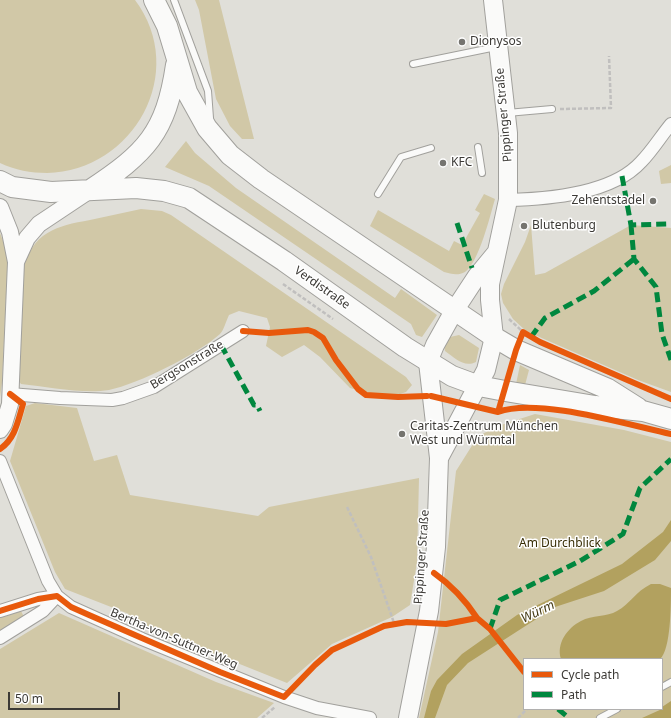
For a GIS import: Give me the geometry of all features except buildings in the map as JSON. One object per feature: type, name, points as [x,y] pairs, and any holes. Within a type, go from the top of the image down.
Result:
[{"type":"main road","name":"Verdistraße","points":[[154,0],[167,26],[187,92],[211,132],[230,155],[262,179],[494,338],[516,350],[608,390],[643,411]]},
{"type":"main road","name":"Pippinger Straße","points":[[439,458],[479,386],[486,370],[494,338],[490,284],[508,200],[508,134],[492,0]]},
{"type":"main road","points":[[90,190],[119,171],[144,149],[158,128],[172,91],[177,58]]},
{"type":"main road","name":"Verdistraße","points":[[0,181],[12,187],[51,192],[136,188],[164,191],[189,198],[278,256],[428,362],[452,376],[479,386],[595,406],[643,411],[671,419]]},
{"type":"main road","name":"Pippinger Straße","points":[[408,718],[427,623],[434,573],[439,458],[428,362],[434,345],[454,311],[477,276],[496,253]]},
{"type":"street","points":[[508,200],[557,196],[598,188],[622,176],[640,163],[671,124]]},
{"type":"street","points":[[16,262],[27,238],[39,224],[90,190]]},
{"type":"street","points":[[0,207],[10,232],[16,262],[10,394],[8,414],[0,430]]},
{"type":"street","name":"Bergsonstraße","points":[[10,394],[112,400],[123,398],[154,387],[243,331]]},
{"type":"street","name":"Bertha-von-Suttner-Weg","points":[[0,461],[48,581],[57,596],[71,607],[220,672],[284,697],[317,708],[370,718]]},
{"type":"street","points":[[0,611],[38,599],[57,596]]},
{"type":"street","points":[[0,638],[43,611],[57,596]]},
{"type":"lane","points":[[174,0],[208,91],[211,132]]},
{"type":"lane","points":[[413,64],[498,47]]},
{"type":"lane","points":[[505,113],[552,109]]},
{"type":"lane","points":[[478,147],[482,173]]},
{"type":"lane","points":[[378,194],[401,157],[431,148]]},
{"type":"lane","points":[[602,717],[615,710]]},
{"type":"path","points":[[552,109],[611,108],[609,56]]},
{"type":"path","points":[[283,284],[335,320]]},
{"type":"path","points":[[284,697],[332,650],[394,623],[371,557],[347,507]]},
{"type":"path","points":[[518,718],[526,710]]},
{"type":"green space","points":[[0,0],[135,0],[150,28],[156,57],[154,86],[144,113],[127,136],[105,155],[78,168],[47,173],[23,171],[0,163]]},
{"type":"green space","points":[[195,0],[219,0],[254,139],[242,139],[230,126],[216,99],[199,10]]},
{"type":"green space","points":[[186,141],[195,153],[236,188],[395,298],[401,289],[437,315],[422,337],[416,335],[411,324],[209,186],[165,167]]},
{"type":"green space","points":[[671,165],[671,183],[661,184],[659,171]]},
{"type":"green space","points":[[484,194],[495,199],[487,227],[475,259],[465,272],[460,274],[444,272],[370,226],[378,210],[449,251],[454,241],[462,245],[480,213],[475,210]]},
{"type":"green space","points":[[141,209],[162,211],[171,215],[406,377],[412,385],[406,392],[400,394],[372,394],[350,388],[320,357],[304,345],[282,357],[266,346],[270,327],[267,318],[239,311],[229,315],[220,334],[210,342],[183,359],[151,375],[121,387],[109,390],[88,391],[65,390],[21,384],[18,380],[23,271],[32,247],[39,239],[56,228]]},
{"type":"green space","points":[[531,225],[535,275],[545,273],[631,225],[671,228],[671,392],[638,380],[526,331],[513,319],[503,303],[501,294],[504,284],[525,242]]},
{"type":"green space","points":[[0,233],[8,254],[2,383],[0,397]]},
{"type":"green space","points":[[459,335],[479,348],[476,362],[472,364],[464,363],[445,351],[444,345],[450,337]]},
{"type":"green space","points":[[520,365],[529,370],[525,385],[516,384]]},
{"type":"green space","points":[[35,403],[77,408],[94,461],[117,455],[130,495],[258,516],[269,507],[419,478],[417,562],[410,605],[392,617],[332,644],[287,683],[125,618],[129,614],[65,589],[55,572],[10,461],[26,406]]},
{"type":"green space","name":"Am Durchblick","points":[[535,414],[624,430],[671,442],[671,718],[419,718],[438,632],[456,471],[478,436],[501,425]]},
{"type":"green space","points":[[21,611],[25,619],[0,633],[0,618]]},
{"type":"green space","points":[[59,613],[216,682],[274,703],[257,718],[0,718],[0,649]]},
{"type":"water","name":"Würm","points":[[671,520],[671,541],[655,560],[604,591],[555,607],[468,663],[447,685],[435,718],[424,718],[431,691],[437,680],[462,654],[517,615],[622,564],[663,532]]},
{"type":"water","points":[[651,584],[660,584],[671,588],[668,637],[664,654],[661,658],[561,658],[561,642],[571,628],[585,619],[617,611],[626,605],[645,587]]},
{"type":"water","points":[[671,701],[671,718],[642,718],[663,710],[663,706]]},
{"type":"marked path","points":[[622,176],[631,225],[671,224]]},
{"type":"marked path","points":[[457,223],[472,268]]},
{"type":"marked path","points":[[631,225],[634,259],[656,287],[662,334],[671,360]]},
{"type":"marked path","points":[[531,337],[545,318],[594,291],[634,259]]},
{"type":"marked path","points":[[221,345],[254,405],[257,405],[260,411]]},
{"type":"marked path","points":[[490,629],[500,600],[580,561],[623,534],[640,488],[671,459]]},
{"type":"marked path","points":[[559,710],[569,718]]},
{"type":"cycle path","points":[[243,331],[269,333],[308,330],[314,332],[323,338],[336,360],[358,389],[366,395],[398,397],[427,396]]},
{"type":"cycle path","points":[[431,396],[498,412],[516,350],[523,332],[540,342],[671,399]]},
{"type":"cycle path","points":[[0,449],[13,435],[23,404],[10,394]]},
{"type":"cycle path","points":[[498,412],[515,408],[559,410],[608,419],[671,434]]},
{"type":"cycle path","points":[[434,573],[458,594],[477,618]]},
{"type":"cycle path","points":[[0,611],[38,599],[57,596],[71,607],[220,672],[284,697],[332,650],[384,626],[407,622],[446,624],[477,618],[490,629],[523,671]]},
{"type":"place","name":"Dionysos","points":[[462,42]]},
{"type":"place","name":"KFC","points":[[443,163]]},
{"type":"place","name":"Zehentstadel","points":[[653,201]]},
{"type":"place","name":"Blutenburg","points":[[524,226]]},
{"type":"place","name":"Caritas-Zentrum München West und Würmtal","points":[[402,434]]}]
